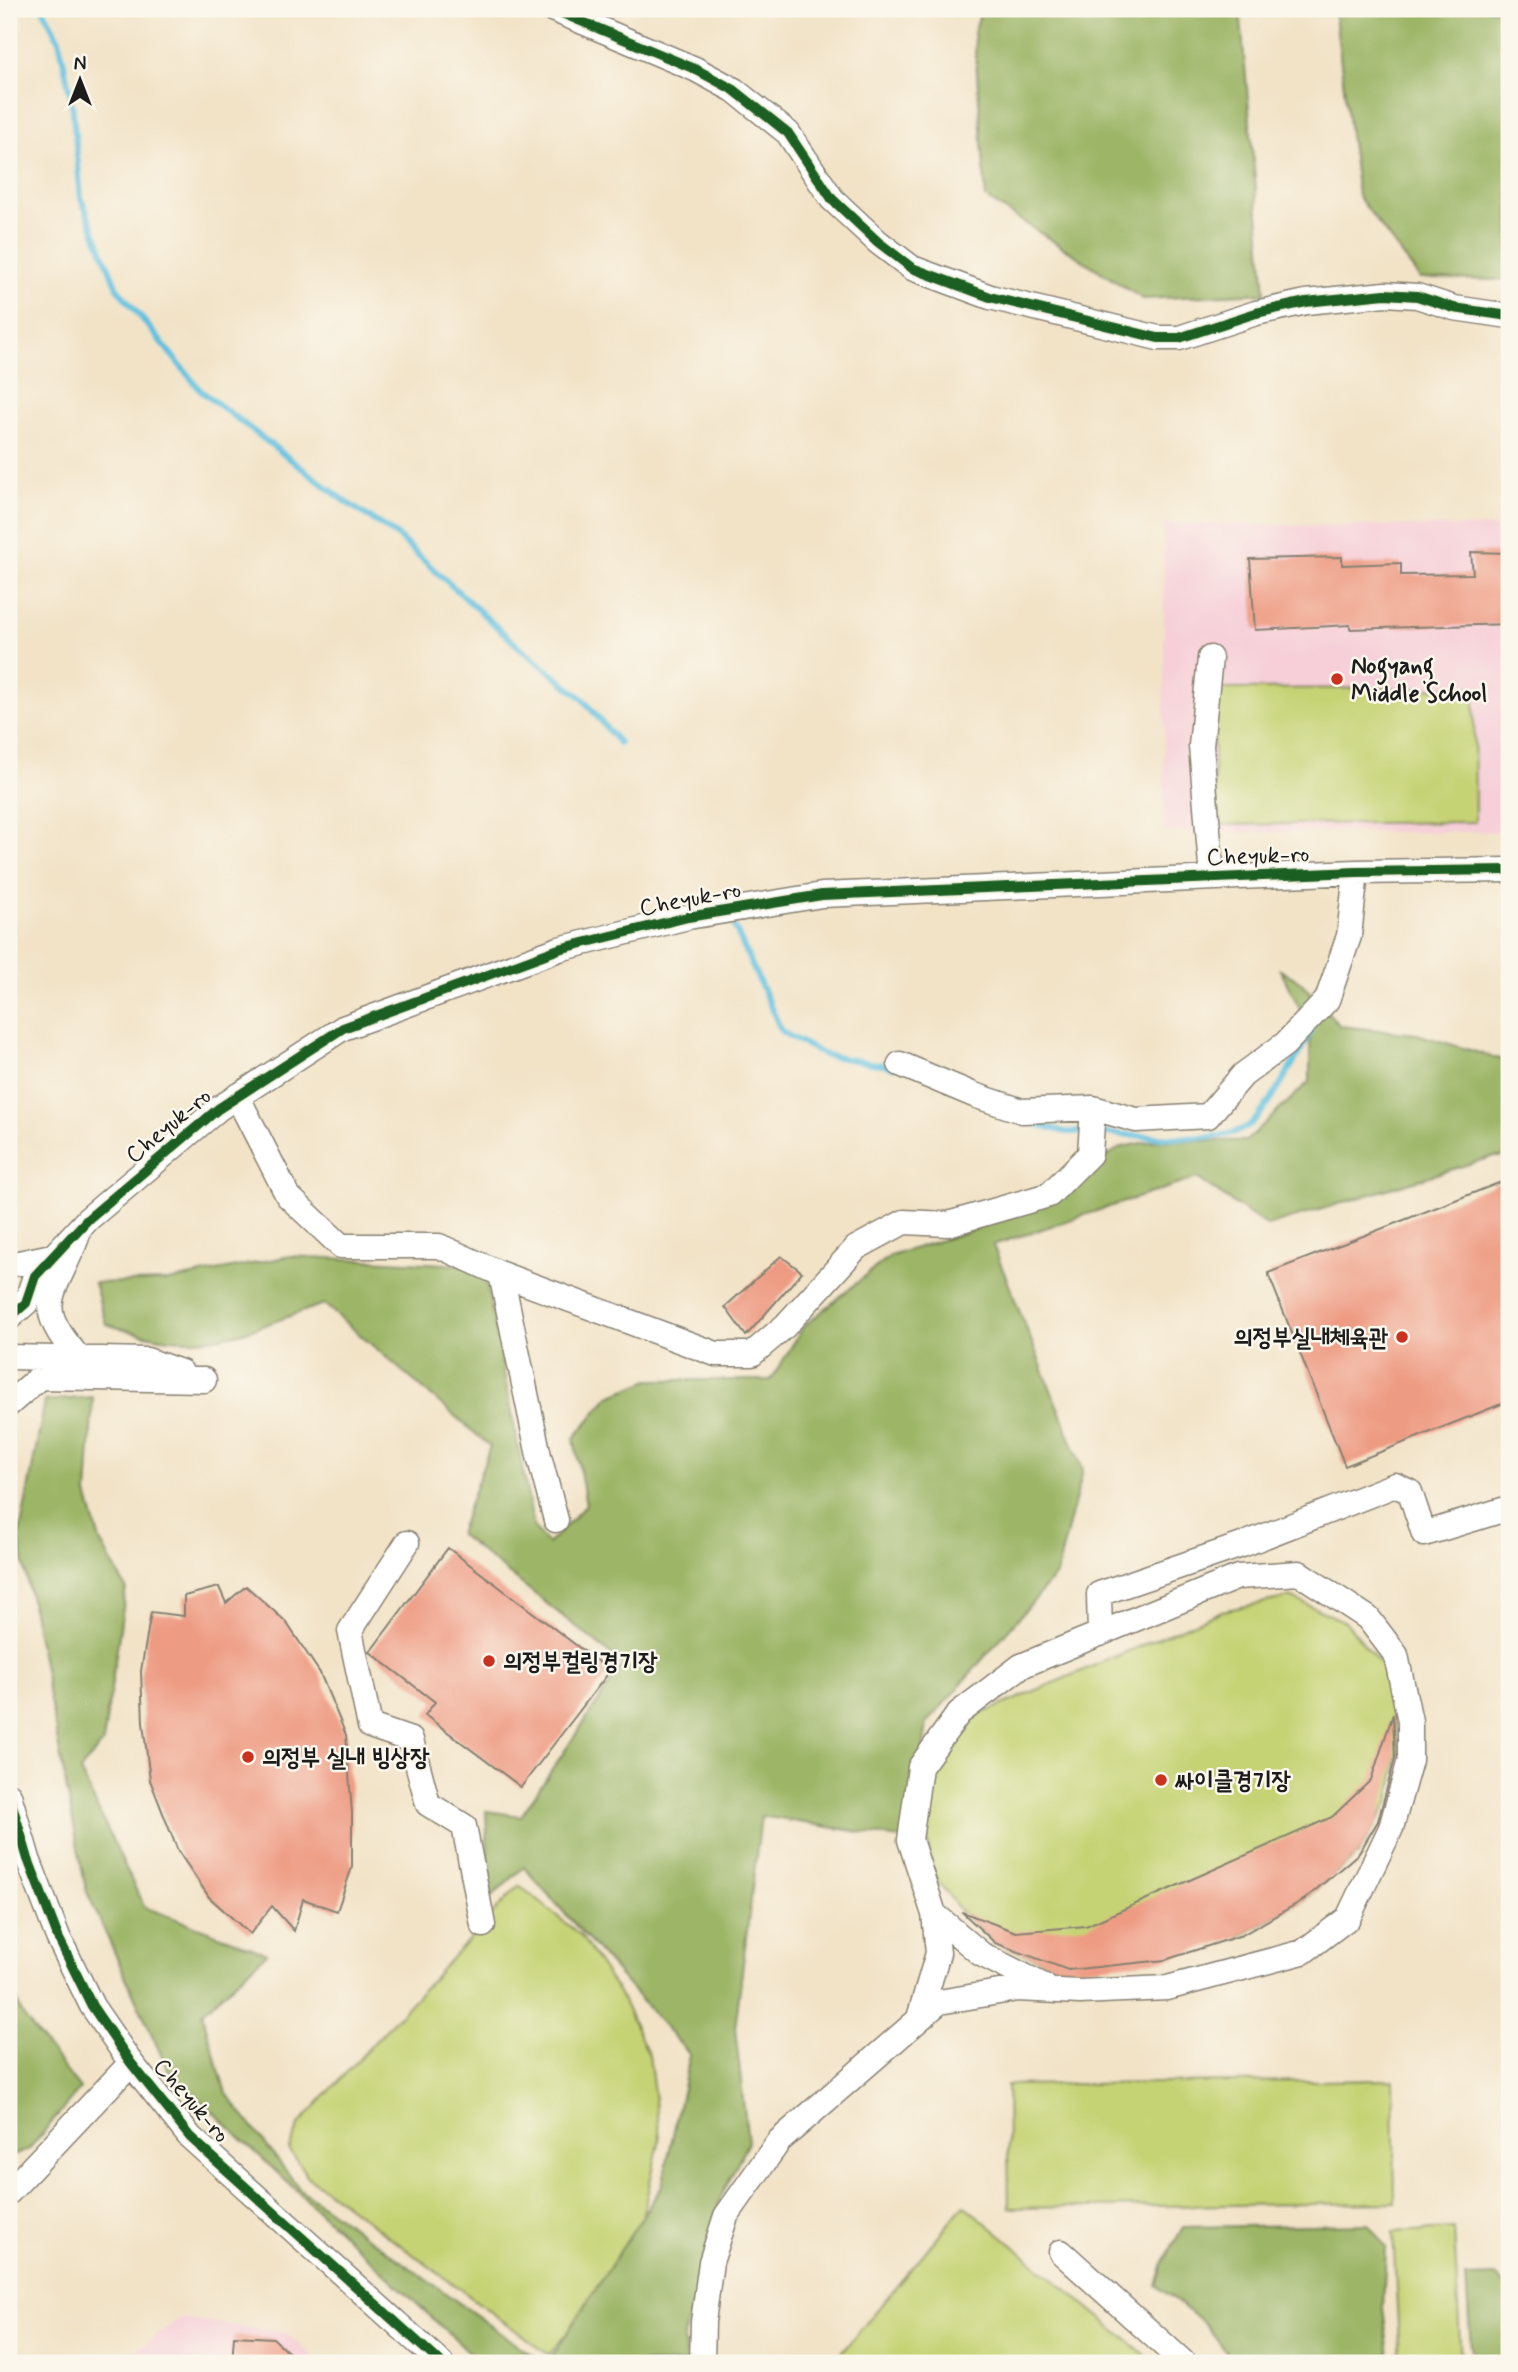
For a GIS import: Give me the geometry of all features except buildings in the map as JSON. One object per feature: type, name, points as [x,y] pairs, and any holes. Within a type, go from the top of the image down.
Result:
[{"type":"street","points":[[552,9],[695,69],[734,90],[788,133],[832,199],[877,242],[912,268],[989,297],[1158,338],[1179,338],[1256,313],[1306,302],[1385,294],[1418,296],[1454,308],[1509,316]]},
{"type":"street","points":[[1210,658],[1201,746],[1212,878]]},
{"type":"street","name":"Cheyuk-ro","points":[[9,1318],[26,1303],[35,1276],[88,1219],[212,1113],[237,1096],[343,1028],[559,949],[688,918],[822,895],[1356,872],[1509,870]]},
{"type":"street","points":[[900,1064],[974,1095],[1023,1111],[1093,1113],[1136,1120],[1208,1116],[1243,1075],[1285,1044],[1327,1000],[1349,936],[1356,872]]},
{"type":"street","points":[[237,1096],[288,1196],[341,1246],[439,1246],[501,1274],[716,1354],[752,1354],[785,1326],[856,1248],[904,1222],[948,1224],[1049,1195],[1090,1154],[1093,1113]]},
{"type":"street","points":[[81,1360],[58,1334],[50,1319],[50,1298],[88,1219]]},
{"type":"street","points":[[9,1265],[52,1256]]},
{"type":"street","points":[[501,1274],[539,1457],[556,1521]]},
{"type":"street","points":[[9,1293],[35,1276]]},
{"type":"street","points":[[9,1357],[147,1360],[204,1380],[19,1388]]},
{"type":"street","points":[[1100,1634],[1099,1594],[1242,1545],[1395,1485],[1410,1492],[1423,1534],[1509,1508]]},
{"type":"street","points":[[407,1543],[350,1631],[370,1726],[411,1740],[428,1804],[464,1826],[483,1925]]},
{"type":"street","points":[[702,2363],[703,2322],[711,2262],[726,2216],[779,2141],[939,2002],[1017,1989],[1054,1991],[1167,1988],[1303,1952],[1348,1918],[1391,1828],[1410,1760],[1410,1721],[1395,1656],[1368,1618],[1299,1573],[1238,1577],[1021,1666],[959,1713],[920,1768],[910,1840],[934,1914],[938,1953],[919,2018]]},
{"type":"street","name":"Cheyuk-ro","points":[[9,1795],[28,1859],[58,1937],[92,2006],[131,2063],[190,2137],[441,2363]]},
{"type":"street","points":[[934,1914],[981,1954],[1054,1991]]},
{"type":"street","points":[[9,2192],[131,2063]]},
{"type":"street","points":[[1060,2252],[1184,2363]]},
{"type":"shaded area","name":"Nogyang Middle School","points":[[1164,524],[1509,527],[1509,832],[1164,832]]},
{"type":"shaded area","points":[[180,2318],[286,2333],[319,2363],[128,2363],[129,2356]]},
{"type":"green space","points":[[982,9],[1240,9],[1265,293],[1143,299],[986,198],[974,32]]},
{"type":"green space","points":[[1334,9],[1509,9],[1509,280],[1420,279],[1358,196]]},
{"type":"green space","points":[[1474,688],[1475,822],[1214,825],[1214,689]]},
{"type":"green space","points":[[1280,970],[1300,981],[1340,1026],[1417,1034],[1509,1062],[1509,1157],[1492,1157],[1267,1226],[1197,1178],[993,1245],[1083,1470],[1056,1575],[927,1723],[910,1840],[761,1816],[735,2029],[748,2142],[720,2199],[684,2337],[686,2363],[548,2363],[662,2186],[690,2055],[524,1867],[490,1898],[486,1811],[521,1816],[623,1664],[459,1534],[490,1446],[324,1304],[228,1336],[195,1340],[161,1338],[106,1324],[94,1283],[168,1281],[290,1256],[483,1266],[534,1528],[548,1544],[586,1505],[574,1438],[609,1396],[649,1380],[771,1380],[804,1326],[890,1256],[983,1227],[1122,1147],[1157,1140],[1246,1141],[1310,1081],[1310,1028]]},
{"type":"green space","points":[[93,1397],[87,1494],[100,1541],[126,1588],[103,1742],[80,1771],[144,1907],[267,1953],[202,2013],[226,2093],[300,2189],[543,2363],[480,2363],[168,2070],[86,1890],[19,1538],[45,1401]]},
{"type":"green space","name":"싸이클경기장","points":[[1290,1597],[1346,1622],[1383,1667],[1399,1748],[1389,1801],[1359,1853],[1305,1899],[1242,1935],[1068,1970],[995,1943],[960,1910],[932,1873],[923,1805],[933,1760],[981,1714],[1222,1611]]},
{"type":"green space","points":[[519,1885],[580,1935],[619,1993],[649,2055],[660,2138],[642,2218],[607,2284],[549,2355],[307,2176],[289,2149],[300,2123]]},
{"type":"green space","points":[[9,1985],[24,2017],[80,2089],[29,2149],[9,2158]]},
{"type":"green space","points":[[1393,2080],[1395,2203],[1009,2208],[1007,2085]]},
{"type":"green space","points":[[964,2205],[1155,2363],[833,2363]]},
{"type":"green space","points":[[1368,2224],[1386,2247],[1383,2308],[1390,2363],[1234,2363],[1205,2324],[1156,2285],[1163,2263],[1183,2227]]},
{"type":"green space","points":[[1454,2229],[1461,2363],[1400,2363],[1393,2232]]},
{"type":"green space","points":[[1496,2276],[1509,2289],[1509,2363],[1472,2363],[1466,2277]]},
{"type":"waterway","points":[[43,9],[59,40],[72,103],[81,198],[117,288],[201,391],[346,502],[396,535],[519,647],[582,698],[619,743]]},
{"type":"waterway","points":[[735,928],[782,1032],[824,1055],[894,1067]]},
{"type":"waterway","points":[[1098,1133],[1197,1138],[1217,1136],[1248,1126],[1273,1096],[1311,1031]]},
{"type":"waterway","points":[[1026,1121],[1065,1132],[1088,1132]]},
{"type":"cycle path","points":[[552,9],[695,69],[734,90],[788,133],[832,199],[878,242],[912,268],[990,297],[1158,338],[1179,338],[1256,313],[1306,302],[1385,294],[1417,296],[1454,308],[1509,316]]},
{"type":"cycle path","points":[[9,1318],[26,1303],[35,1276],[88,1219],[218,1109],[343,1028],[559,949],[688,917],[822,895],[1356,872],[1509,870]]},
{"type":"cycle path","points":[[9,1795],[28,1859],[58,1937],[92,2006],[131,2063],[190,2137],[441,2363]]},
{"type":"place","name":"Nogyang Middle School","points":[[1337,679]]},
{"type":"place","name":"의정부실내체육관","points":[[1402,1337]]},
{"type":"place","name":"의정부컬링경기장","points":[[489,1661]]},
{"type":"place","name":"의정부 실내 빙상장","points":[[248,1757]]},
{"type":"place","name":"싸이클경기장","points":[[1161,1780]]}]
